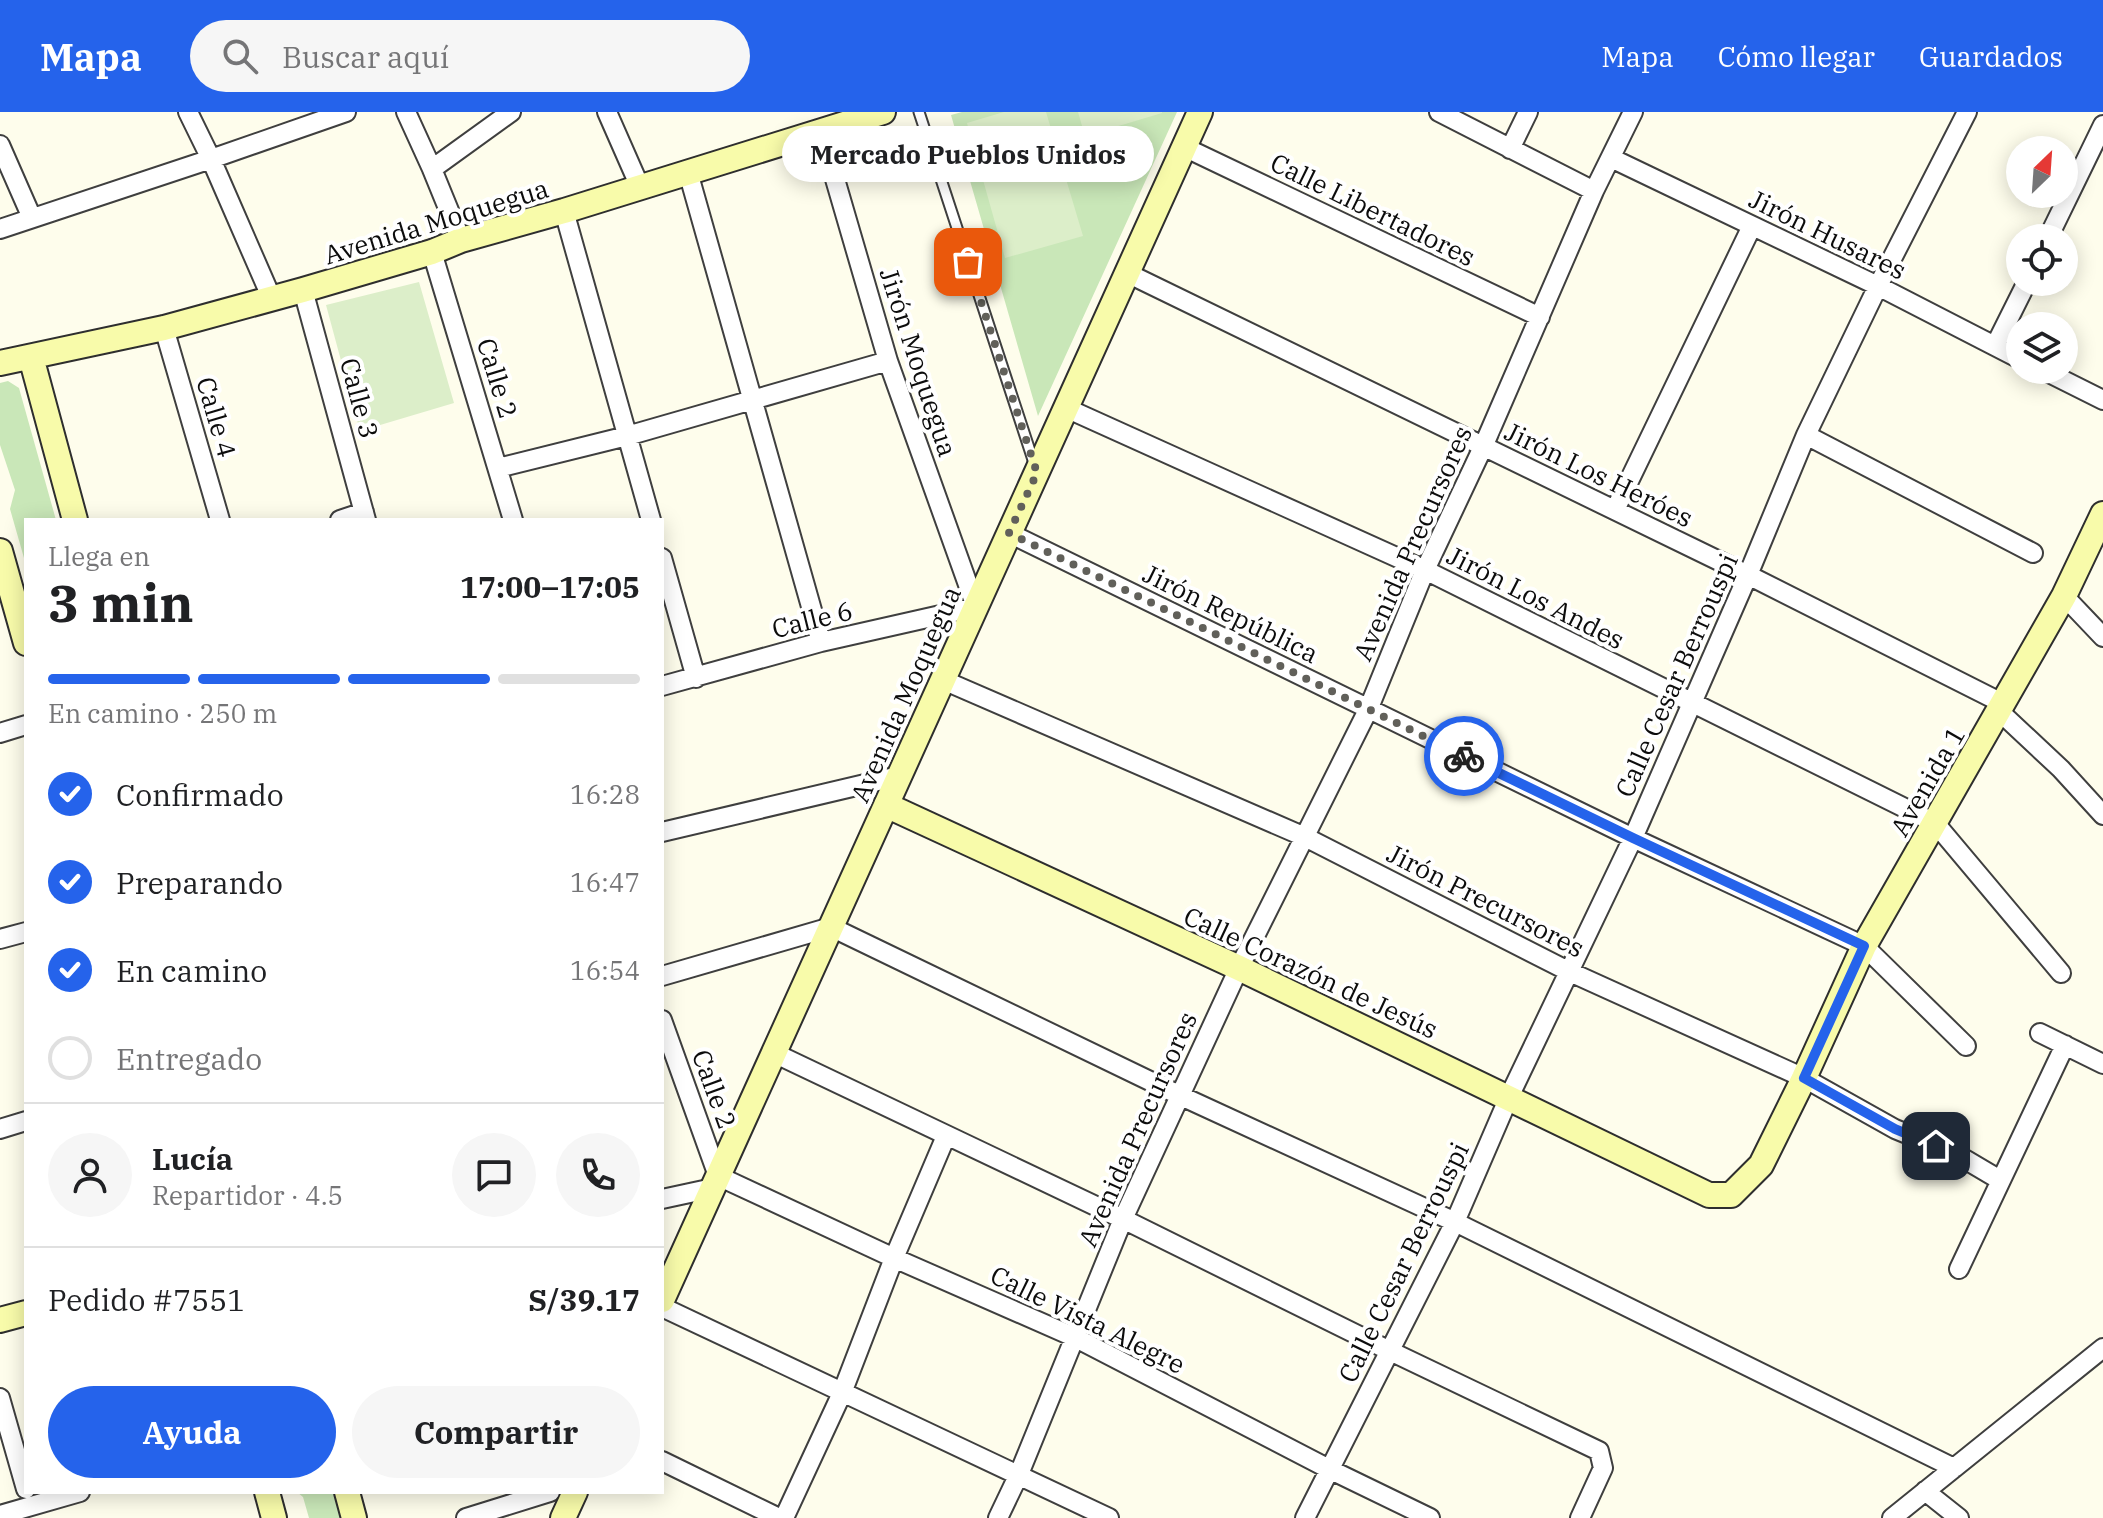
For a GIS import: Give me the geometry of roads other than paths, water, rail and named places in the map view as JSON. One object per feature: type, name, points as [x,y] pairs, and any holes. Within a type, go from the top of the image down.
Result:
[{"type":"street","points":[[188,112],[272,299]]},
{"type":"street","points":[[0,229],[346,112]]},
{"type":"street","points":[[406,112],[461,240]]},
{"type":"street","points":[[432,169],[511,112]]},
{"type":"street","points":[[607,112],[640,187]]},
{"type":"street","name":"Avenida Moquegua","points":[[0,363],[164,328],[272,299],[883,112]]},
{"type":"street","name":"Avenida Moquegua","points":[[664,1296],[1200,112]]},
{"type":"street","points":[[1439,112],[1594,191]]},
{"type":"street","points":[[1510,149],[1528,112]]},
{"type":"street","name":"Avenida Precursores","points":[[998,1518],[1019,1474],[1123,1219],[1239,968],[1368,710],[1425,570],[1483,447],[1594,191],[1633,112]]},
{"type":"street","name":"Calle Cesar Berrouspi","points":[[1305,1518],[1455,1222],[1509,1097],[1633,838],[1806,435],[1967,112]]},
{"type":"street","points":[[2055,224],[2103,125]]},
{"type":"street","name":"Jirón Moquegua","points":[[821,131],[888,361],[976,607]]},
{"type":"street","points":[[0,145],[32,218]]},
{"type":"street","name":"Calle Libertadores","points":[[1184,147],[1540,317]]},
{"type":"street","name":"Jirón Husares","points":[[1611,158],[1878,286],[2006,352]]},
{"type":"street","points":[[688,172],[821,642]]},
{"type":"street","points":[[564,211],[650,518]]},
{"type":"street","points":[[1615,510],[1752,226]]},
{"type":"street","name":"Calle 2","points":[[432,252],[512,518]]},
{"type":"street","name":"Jirón Los Heróes","points":[[1127,273],[1748,575],[2002,707],[2103,815]]},
{"type":"street","name":"Calle 3","points":[[303,290],[365,516]]},
{"type":"street","points":[[1995,346],[2020,296]]},
{"type":"street","name":"Calle 4","points":[[164,328],[219,518]]},
{"type":"street","points":[[31,357],[74,518]]},
{"type":"street","points":[[498,468],[627,436],[888,361]]},
{"type":"street","points":[[2071,384],[2103,400]]},
{"type":"street","name":"Jirón Los Andes","points":[[1066,408],[1425,570],[1935,823]]},
{"type":"street","points":[[1806,435],[2033,553]]},
{"type":"street","name":"Avenida 1","points":[[1709,1195],[1731,1195],[1761,1165],[1864,946],[2064,596],[2103,514]]},
{"type":"street","name":"Jirón República","points":[[1009,533],[1368,710],[1864,946],[1966,1046]]},
{"type":"street","points":[[0,551],[22,617]]},
{"type":"street","points":[[664,565],[696,678]]},
{"type":"street","points":[[2064,596],[2103,637]]},
{"type":"street","name":"Calle 6","points":[[664,686],[821,642],[976,607]]},
{"type":"street","name":"Jirón Precursores","points":[[943,680],[1305,837],[1570,972],[1804,1078],[1895,1129],[1956,1154],[2000,1180]]},
{"type":"street","points":[[0,733],[24,726]]},
{"type":"street","points":[[664,832],[899,776]]},
{"type":"street","name":"Calle Corazón de Jesús","points":[[886,805],[1239,968],[1709,1195]]},
{"type":"street","points":[[1935,823],[2061,973]]},
{"type":"street","points":[[664,975],[831,927],[1181,1096],[1455,1222],[1954,1468]]},
{"type":"street","points":[[0,939],[24,933]]},
{"type":"street","name":"Calle 2","points":[[664,1026],[715,1182]]},
{"type":"street","points":[[2040,1033],[2103,1064]]},
{"type":"street","points":[[1959,1269],[2065,1045]]},
{"type":"street","points":[[774,1053],[1599,1451],[1603,1468],[1580,1518]]},
{"type":"street","points":[[0,1129],[24,1122]]},
{"type":"street","points":[[664,1462],[782,1518],[842,1393],[894,1258],[946,1136]]},
{"type":"street","points":[[664,1198],[715,1182]]},
{"type":"street","name":"Calle Vista Alegre","points":[[715,1182],[1074,1337],[1430,1518]]},
{"type":"street","points":[[664,1308],[1109,1518]]},
{"type":"street","points":[[0,1320],[24,1314]]},
{"type":"street","points":[[1892,1518],[2103,1348]]},
{"type":"street","points":[[0,1398],[24,1480]]},
{"type":"street","points":[[1925,1491],[1959,1518]]},
{"type":"street","points":[[0,1515],[30,1501],[69,1494]]},
{"type":"street","points":[[268,1494],[274,1518]]},
{"type":"street","points":[[348,1494],[354,1518]]},
{"type":"street","points":[[466,1518],[544,1494]]},
{"type":"street","points":[[563,1518],[574,1494]]},
{"type":"lane","points":[[919,112],[1037,473]]},
{"type":"place","name":"Mercado Pueblos Unidos","points":[[968,262]]}]
